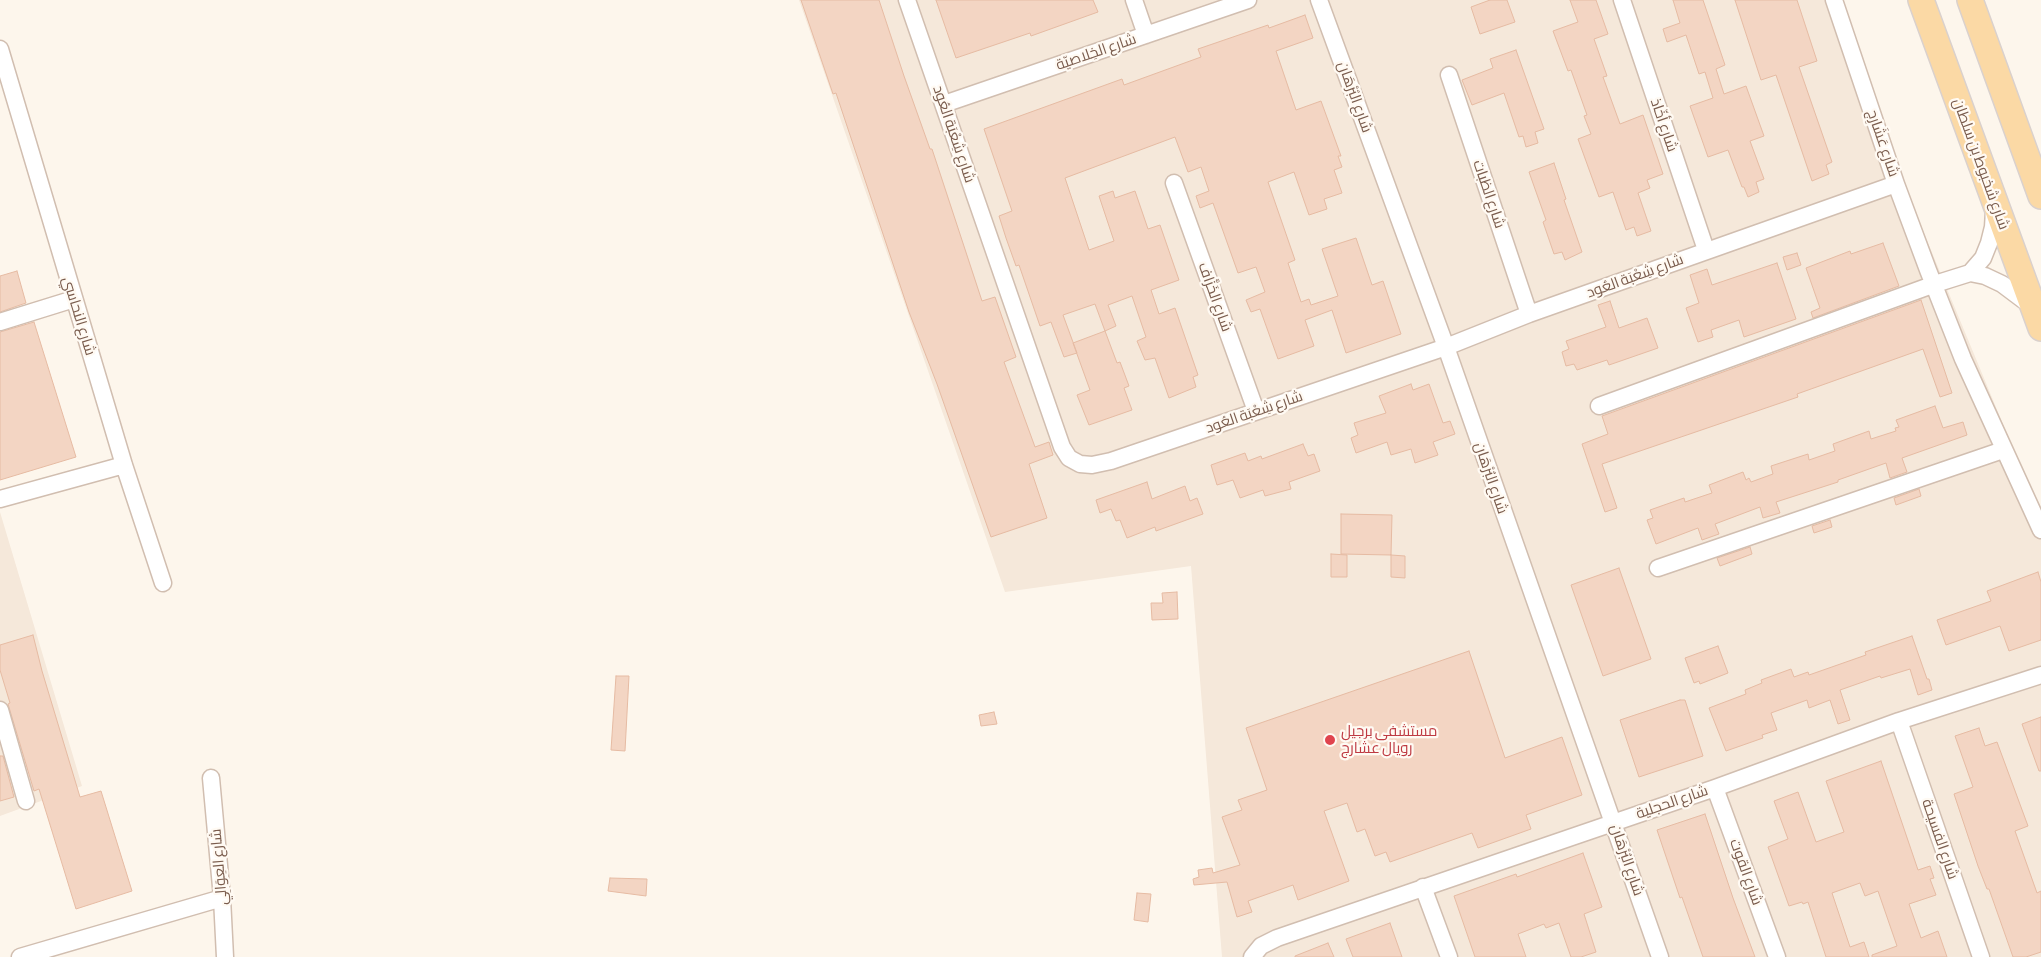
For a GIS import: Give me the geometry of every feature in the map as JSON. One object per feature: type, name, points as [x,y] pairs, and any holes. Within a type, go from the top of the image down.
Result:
[{"type":"main road","name":"شارع شخبوط بن سلطان","points":[[1921,0],[2037,318]]},
{"type":"main road","points":[[1970,0],[2041,196]]},
{"type":"street","name":"شارع شِعْبَة العُود","points":[[907,0],[1062,447],[1069,458],[1080,464],[1103,463],[1446,347],[1529,314],[1896,184]]},
{"type":"street","points":[[1134,0],[1146,34]]},
{"type":"street","name":"شارع الخِلاصيّة","points":[[944,104],[1248,0]]},
{"type":"street","name":"شارع البُرْهَان","points":[[1319,0],[1446,347],[1660,957]]},
{"type":"street","name":"شارع أخّاذ","points":[[1622,0],[1706,250]]},
{"type":"street","name":"شارع عَشَارِج","points":[[1834,0],[1896,184],[1964,359],[2003,450],[2041,530]]},
{"type":"street","name":"شارع النحاسي","points":[[0,49],[124,465],[163,583]]},
{"type":"street","name":"شارع الظبات","points":[[1449,75],[1529,314]]},
{"type":"street","name":"شارع الخَزَّاف","points":[[1174,183],[1256,411]]},
{"type":"street","points":[[1970,273],[1983,258],[1990,243],[1994,210],[1991,194]]},
{"type":"street","points":[[1599,406],[1970,273],[1984,276],[2002,284],[2023,298],[2037,318]]},
{"type":"street","points":[[0,322],[74,300]]},
{"type":"street","points":[[1658,568],[2003,450]]},
{"type":"street","points":[[0,499],[124,465]]},
{"type":"street","name":"شارع الحجلية","points":[[1252,957],[1268,941],[1715,788],[1899,721],[2041,675]]},
{"type":"street","points":[[0,710],[5,743],[26,801]]},
{"type":"street","name":"شارع الفسيحة","points":[[1899,721],[1981,957]]},
{"type":"street","name":"شارع العِوَالِي","points":[[211,778],[222,898],[225,957]]},
{"type":"street","name":"شارع القوت","points":[[1715,788],[1777,957]]},
{"type":"street","points":[[1422,887],[1449,957]]},
{"type":"street","points":[[20,957],[222,898]]},
{"type":"shaded area","points":[[799,0],[1841,0],[1885,139],[2041,516],[2041,957],[1222,957],[1191,566],[1005,592]]},
{"type":"shaded area","points":[[0,512],[82,786],[0,816]]},
{"type":"building","points":[[801,0],[879,0],[904,76],[930,149],[932,149],[982,301],[995,297],[1016,357],[1004,362],[1035,447],[1049,442],[1053,455],[1029,464],[1047,518],[991,537],[937,384],[909,312],[836,93],[833,94]]},
{"type":"building","points":[[936,0],[1093,0],[1098,12],[1031,36],[1030,33],[956,58]]},
{"type":"building","points":[[1490,0],[1507,0],[1515,22],[1480,34],[1471,7]]},
{"type":"building","points":[[1570,0],[1596,0],[1608,34],[1594,39],[1607,76],[1603,77],[1620,124],[1643,115],[1663,174],[1647,180],[1650,188],[1638,193],[1651,231],[1637,236],[1634,227],[1626,230],[1613,192],[1599,197],[1578,139],[1591,134],[1584,116],[1587,115],[1571,70],[1568,71],[1553,31],[1578,22]]},
{"type":"building","points":[[1673,0],[1703,0],[1725,65],[1716,69],[1724,94],[1746,86],[1764,136],[1750,141],[1764,179],[1756,182],[1759,192],[1748,197],[1744,187],[1742,187],[1728,150],[1708,157],[1690,106],[1713,98],[1705,72],[1699,74],[1686,35],[1667,42],[1663,29],[1680,23]]},
{"type":"building","points":[[1735,0],[1797,0],[1817,61],[1799,67],[1832,162],[1826,165],[1829,174],[1812,181],[1776,75],[1761,80]]},
{"type":"building","points":[[1305,15],[1313,38],[1276,51],[1296,110],[1321,101],[1341,156],[1338,156],[1342,167],[1334,170],[1342,193],[1324,199],[1327,209],[1309,215],[1294,172],[1268,182],[1295,260],[1288,263],[1301,302],[1309,299],[1311,305],[1338,296],[1322,249],[1356,238],[1372,285],[1383,281],[1401,334],[1346,353],[1332,310],[1305,320],[1314,346],[1278,359],[1260,309],[1251,312],[1246,300],[1265,292],[1256,267],[1238,273],[1213,203],[1200,208],[1196,196],[1209,191],[1201,167],[1188,172],[1175,137],[1065,178],[1089,250],[1114,241],[1099,196],[1113,191],[1115,198],[1135,191],[1148,229],[1160,225],[1179,280],[1151,290],[1159,314],[1175,308],[1198,375],[1193,377],[1196,387],[1169,398],[1155,358],[1145,360],[1137,341],[1146,337],[1132,296],[1108,305],[1116,326],[1105,331],[1095,304],[1063,315],[1077,353],[1064,357],[1051,322],[1040,326],[1019,265],[1016,266],[1006,238],[999,216],[1012,211],[984,129],[1122,79],[1124,85],[1201,57],[1198,49],[1268,25],[1269,28]]},
{"type":"building","points":[[1516,50],[1544,129],[1535,132],[1538,143],[1526,147],[1523,136],[1519,137],[1504,93],[1472,105],[1462,80],[1493,68],[1490,59]]},
{"type":"building","points":[[1554,163],[1566,199],[1564,200],[1582,252],[1565,260],[1562,252],[1554,254],[1543,222],[1546,220],[1529,172]]},
{"type":"building","points":[[1883,243],[1899,286],[1813,318],[1811,312],[1820,308],[1806,268],[1850,251],[1851,254]]},
{"type":"building","points":[[1797,253],[1801,265],[1787,270],[1783,257]]},
{"type":"building","points":[[1777,263],[1796,319],[1744,337],[1739,320],[1711,330],[1713,337],[1698,342],[1686,308],[1699,303],[1690,275],[1707,269],[1712,285]]},
{"type":"building","points":[[17,271],[26,303],[0,312],[0,276]]},
{"type":"building","points":[[1921,300],[1952,393],[1940,397],[1923,349],[1797,394],[1798,397],[1602,464],[1617,508],[1605,512],[1582,444],[1608,434],[1602,416]]},
{"type":"building","points":[[1610,301],[1619,328],[1647,318],[1658,348],[1609,365],[1607,360],[1577,370],[1574,364],[1566,366],[1562,352],[1569,349],[1566,341],[1606,327],[1598,305]]},
{"type":"building","points":[[34,322],[76,457],[0,480],[0,332]]},
{"type":"building","points":[[1105,331],[1117,363],[1120,362],[1129,386],[1124,388],[1132,410],[1089,425],[1077,395],[1090,390],[1073,343]]},
{"type":"building","points":[[1411,384],[1413,390],[1429,384],[1443,423],[1450,421],[1455,434],[1433,442],[1438,455],[1415,463],[1411,449],[1391,455],[1387,442],[1356,453],[1351,438],[1358,435],[1354,423],[1386,413],[1379,396]]},
{"type":"building","points":[[1935,406],[1943,428],[1963,422],[1967,435],[1902,458],[1907,472],[1890,478],[1886,463],[1838,480],[1838,482],[1776,502],[1780,513],[1763,518],[1760,507],[1715,524],[1719,534],[1702,540],[1698,528],[1656,544],[1647,520],[1653,518],[1650,510],[1684,498],[1685,502],[1712,493],[1709,485],[1743,472],[1746,480],[1749,478],[1751,482],[1773,474],[1771,466],[1808,454],[1809,460],[1835,451],[1833,444],[1869,431],[1871,439],[1896,431],[1895,428],[1899,427],[1896,420]]},
{"type":"building","points":[[1303,444],[1308,456],[1314,454],[1320,471],[1289,482],[1291,489],[1265,496],[1263,490],[1240,498],[1233,480],[1217,485],[1211,465],[1245,453],[1248,461],[1261,456],[1262,459]]},
{"type":"building","points":[[1147,482],[1152,499],[1185,486],[1190,501],[1197,498],[1203,514],[1156,531],[1155,527],[1127,538],[1120,520],[1116,521],[1111,509],[1100,513],[1096,500]]},
{"type":"building","points":[[1919,489],[1921,496],[1896,505],[1894,498]]},
{"type":"building","points":[[1341,514],[1392,515],[1391,555],[1341,554]]},
{"type":"building","points":[[1830,520],[1832,527],[1814,533],[1812,526]]},
{"type":"building","points":[[1750,547],[1752,554],[1720,566],[1717,558]]},
{"type":"building","points":[[1331,554],[1347,555],[1347,577],[1331,577]]},
{"type":"building","points":[[1391,555],[1405,556],[1405,578],[1391,577]]},
{"type":"building","points":[[1619,568],[1651,659],[1603,676],[1571,585]]},
{"type":"building","points":[[2038,572],[2041,582],[2041,640],[2009,651],[2000,626],[1946,645],[1937,620],[1991,601],[1987,591]]},
{"type":"building","points":[[1177,592],[1178,619],[1152,620],[1151,603],[1163,603],[1162,593]]},
{"type":"building","points":[[33,635],[80,797],[101,791],[132,891],[76,909],[39,789],[34,791],[0,670],[0,645]]},
{"type":"building","points":[[1912,636],[1932,690],[1918,695],[1910,669],[1881,678],[1880,676],[1840,690],[1850,720],[1838,724],[1830,700],[1809,708],[1807,700],[1771,713],[1777,730],[1762,735],[1763,738],[1726,751],[1709,708],[1746,694],[1745,690],[1762,683],[1761,680],[1791,669],[1794,677],[1808,672],[1809,675],[1866,655],[1865,652]]},
{"type":"building","points":[[1718,646],[1728,673],[1700,684],[1699,681],[1694,683],[1685,658]]},
{"type":"building","points":[[1469,651],[1505,758],[1562,737],[1582,795],[1526,815],[1531,829],[1478,848],[1472,833],[1390,862],[1386,852],[1375,856],[1365,829],[1357,832],[1347,803],[1324,811],[1349,881],[1298,900],[1293,885],[1248,901],[1252,912],[1237,917],[1227,882],[1194,885],[1193,879],[1199,877],[1198,870],[1212,868],[1213,873],[1240,865],[1222,817],[1242,810],[1238,800],[1267,790],[1246,728]]},
{"type":"building","points":[[616,676],[629,676],[625,751],[611,750]]},
{"type":"building","points":[[1685,700],[1703,756],[1639,777],[1620,720]]},
{"type":"building","points":[[994,712],[997,724],[981,726],[979,715]]},
{"type":"building","points":[[2041,717],[2041,771],[2039,771],[2022,724]]},
{"type":"building","points":[[1979,728],[1985,746],[1997,742],[2028,826],[2015,831],[2037,893],[2041,891],[2041,952],[2026,957],[2013,957],[1989,889],[1987,889],[1978,866],[1954,794],[1973,787],[1955,736]]},
{"type":"building","points":[[0,756],[3,756],[14,797],[0,801]]},
{"type":"building","points":[[1881,761],[1918,870],[1930,866],[1934,878],[1930,879],[1936,895],[1909,904],[1921,938],[1938,931],[1947,957],[1872,957],[1872,955],[1897,946],[1878,891],[1865,896],[1860,883],[1832,893],[1850,947],[1864,942],[1869,957],[1826,957],[1808,902],[1789,906],[1768,847],[1788,839],[1774,801],[1798,792],[1816,842],[1844,832],[1826,781]]},
{"type":"building","points":[[1705,814],[1755,957],[1703,957],[1682,897],[1680,898],[1657,830]]},
{"type":"building","points":[[1583,853],[1602,907],[1584,914],[1596,952],[1581,957],[1571,957],[1559,923],[1546,928],[1544,924],[1518,934],[1526,957],[1475,957],[1454,896],[1516,874],[1517,877]]},
{"type":"building","points":[[610,878],[647,879],[646,896],[608,891]]},
{"type":"building","points":[[1137,893],[1151,894],[1148,922],[1134,920]]},
{"type":"building","points":[[1390,923],[1402,957],[1353,957],[1346,939]]},
{"type":"building","points":[[1328,943],[1334,957],[1295,957],[1295,956]]},
{"type":"place","name":"مستشفى برجيل رويال عشارج","points":[[1330,740]]}]
